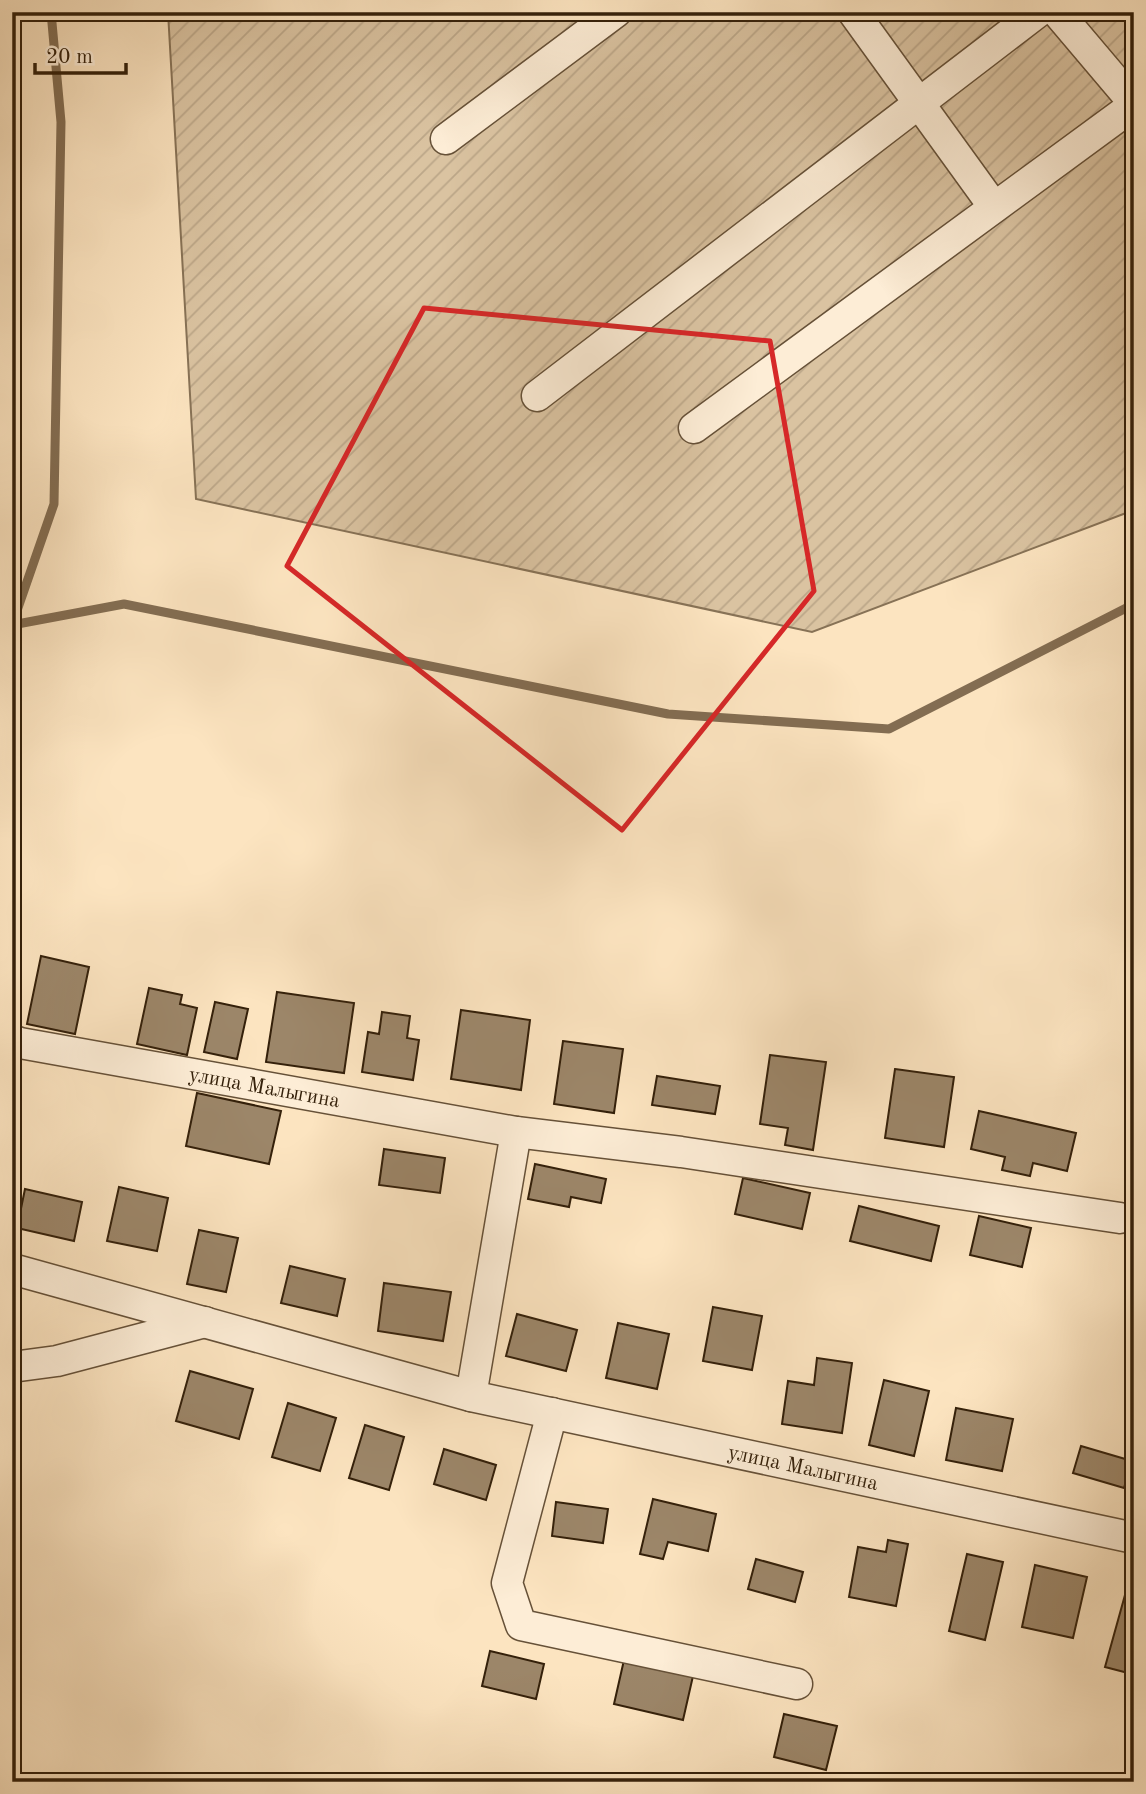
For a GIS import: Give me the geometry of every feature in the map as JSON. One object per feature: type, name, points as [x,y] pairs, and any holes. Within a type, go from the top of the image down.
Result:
[{"type":"street","points":[[446,139],[616,12]]},
{"type":"street","points":[[853,12],[994,208]]},
{"type":"street","points":[[537,396],[1038,12]]},
{"type":"street","points":[[694,428],[1134,104],[1057,12]]},
{"type":"street","name":"улица Малыгина","points":[[12,1040],[516,1132],[681,1152],[1120,1218]]},
{"type":"street","points":[[471,1396],[516,1132]]},
{"type":"street","name":"улица Малыгина","points":[[12,1269],[471,1396],[1134,1538]]},
{"type":"street","name":"улица Малыгина","points":[[12,1367],[57,1360],[206,1322]]},
{"type":"street","points":[[552,1413],[506,1583],[521,1625],[797,1684]]},
{"type":"highlighted area","points":[[424,308],[770,341],[814,591],[622,830],[287,566]]},
{"type":"shaded area","points":[[168,12],[1134,12],[1134,510],[812,632],[196,499]]},
{"type":"building","points":[[41,956],[89,967],[75,1034],[27,1024]]},
{"type":"building","points":[[149,988],[182,995],[180,1004],[197,1008],[187,1055],[137,1044]]},
{"type":"building","points":[[277,992],[354,1003],[344,1073],[266,1062]]},
{"type":"building","points":[[215,1002],[248,1009],[237,1059],[204,1052]]},
{"type":"building","points":[[461,1010],[530,1020],[521,1090],[451,1079]]},
{"type":"building","points":[[382,1012],[410,1016],[407,1038],[419,1040],[413,1080],[362,1072],[368,1032],[379,1034]]},
{"type":"building","points":[[563,1041],[623,1049],[614,1113],[554,1104]]},
{"type":"building","points":[[770,1055],[826,1062],[813,1150],[785,1145],[788,1128],[760,1124]]},
{"type":"building","points":[[895,1069],[954,1077],[944,1147],[885,1138]]},
{"type":"building","points":[[657,1076],[720,1086],[715,1114],[652,1105]]},
{"type":"building","points":[[197,1093],[281,1111],[269,1164],[186,1146]]},
{"type":"building","points":[[979,1111],[1076,1133],[1067,1171],[1033,1163],[1030,1176],[1002,1170],[1005,1157],[971,1149]]},
{"type":"building","points":[[384,1149],[445,1158],[440,1193],[379,1185]]},
{"type":"building","points":[[535,1164],[606,1179],[601,1203],[571,1197],[569,1207],[528,1199]]},
{"type":"building","points":[[743,1178],[810,1193],[802,1229],[735,1214]]},
{"type":"building","points":[[119,1187],[168,1198],[157,1251],[107,1241]]},
{"type":"building","points":[[25,1189],[82,1202],[74,1241],[17,1228]]},
{"type":"building","points":[[859,1206],[939,1226],[931,1261],[850,1241]]},
{"type":"building","points":[[979,1216],[1031,1228],[1022,1267],[970,1255]]},
{"type":"building","points":[[199,1230],[238,1238],[226,1292],[187,1284]]},
{"type":"building","points":[[290,1266],[345,1279],[337,1316],[281,1303]]},
{"type":"building","points":[[384,1283],[451,1292],[443,1341],[378,1331]]},
{"type":"building","points":[[713,1307],[762,1316],[752,1370],[703,1361]]},
{"type":"building","points":[[517,1314],[577,1330],[566,1371],[506,1356]]},
{"type":"building","points":[[618,1323],[669,1334],[657,1389],[606,1378]]},
{"type":"building","points":[[817,1358],[852,1363],[842,1433],[782,1424],[788,1381],[814,1385]]},
{"type":"building","points":[[190,1371],[253,1389],[239,1439],[176,1421]]},
{"type":"building","points":[[884,1380],[929,1391],[914,1456],[869,1445]]},
{"type":"building","points":[[288,1403],[336,1418],[320,1471],[272,1457]]},
{"type":"building","points":[[956,1408],[1013,1419],[1002,1471],[946,1460]]},
{"type":"building","points":[[365,1425],[404,1437],[389,1490],[349,1478]]},
{"type":"building","points":[[1081,1446],[1132,1461],[1124,1488],[1073,1473]]},
{"type":"building","points":[[444,1449],[496,1465],[486,1500],[434,1484]]},
{"type":"building","points":[[653,1499],[716,1514],[708,1551],[668,1542],[663,1559],[640,1554]]},
{"type":"building","points":[[556,1502],[608,1509],[603,1543],[552,1536]]},
{"type":"building","points":[[888,1540],[908,1544],[896,1606],[849,1597],[858,1547],[886,1552]]},
{"type":"building","points":[[967,1554],[1003,1562],[985,1640],[949,1631]]},
{"type":"building","points":[[756,1559],[803,1572],[795,1602],[748,1589]]},
{"type":"building","points":[[1035,1565],[1087,1577],[1073,1638],[1022,1627]]},
{"type":"building","points":[[1125,1595],[1134,1597],[1132,1674],[1105,1667]]},
{"type":"building","points":[[490,1651],[544,1664],[536,1699],[482,1686]]},
{"type":"building","points":[[624,1660],[693,1676],[683,1720],[614,1704]]},
{"type":"building","points":[[784,1714],[837,1726],[826,1770],[774,1757]]},
{"type":"waterway","points":[[51,12],[61,122],[54,504],[12,625],[124,604],[668,714],[889,729],[1134,604]]}]
